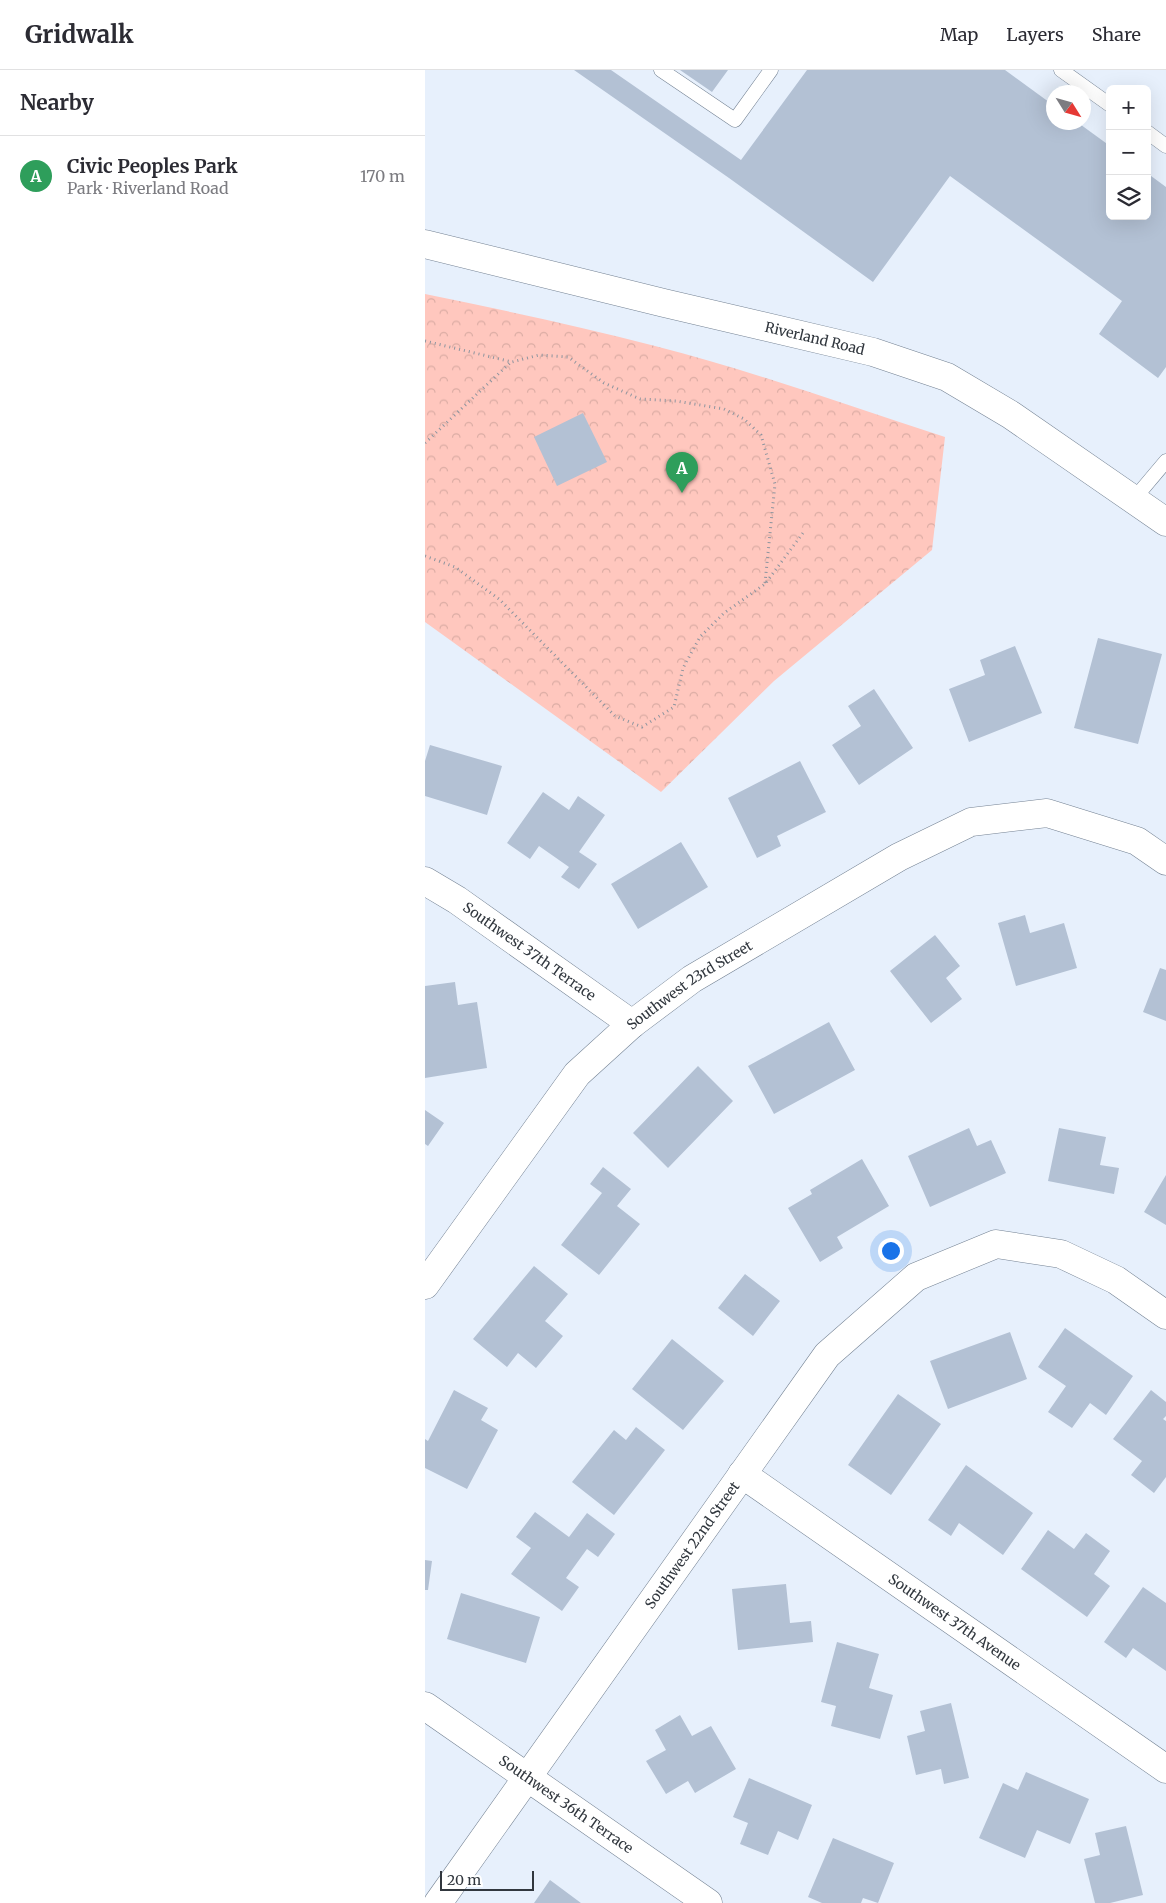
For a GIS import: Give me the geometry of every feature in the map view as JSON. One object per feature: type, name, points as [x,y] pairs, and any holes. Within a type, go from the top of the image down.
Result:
[{"type":"street","name":"Riverland Road","points":[[425,244],[692,310],[873,352],[947,377],[1011,415],[1166,522]]},
{"type":"street","name":"Southwest 23rd Street","points":[[425,1285],[577,1074],[632,1024],[692,979],[899,857],[971,822],[1047,813],[1137,840],[1166,861]]},
{"type":"street","name":"Southwest 37th Terrace","points":[[425,881],[457,900],[632,1024]]},
{"type":"street","name":"Southwest 22nd Street","points":[[438,1903],[827,1354],[916,1277],[996,1244],[1061,1254],[1115,1280],[1166,1315]]},
{"type":"street","name":"Southwest 37th Avenue","points":[[742,1474],[1166,1769]]},
{"type":"street","name":"Southwest 36th Terrace","points":[[425,1706],[708,1903]]},
{"type":"lane","points":[[661,70],[735,120],[771,70]]},
{"type":"lane","points":[[1061,70],[1106,102]]},
{"type":"lane","points":[[1151,135],[1166,146]]},
{"type":"lane","points":[[1134,499],[1166,461]]},
{"type":"path","points":[[425,342],[512,362],[539,355],[568,357],[604,384],[639,399],[675,401],[723,409],[744,419],[761,435],[775,484],[765,584]]},
{"type":"path","points":[[425,443],[512,362]]},
{"type":"path","points":[[425,556],[455,567],[499,600],[615,716],[642,727],[674,707],[683,668],[700,637],[724,613],[765,584],[803,533]]},
{"type":"green space","points":[[425,294],[569,325],[692,356],[945,437],[932,550],[774,681],[661,792],[425,622]]},
{"type":"building","points":[[574,70],[611,70],[741,160],[807,70],[1005,70],[1046,100],[1046,130],[1088,130],[1106,143],[1106,220],[1151,220],[1151,176],[1166,187],[1166,367],[1158,378],[1099,334],[1122,301],[950,176],[873,282],[729,178]]},
{"type":"building","points":[[680,70],[728,70],[712,92]]},
{"type":"building","points":[[583,413],[607,462],[557,486],[534,437]]},
{"type":"building","points":[[1098,638],[1162,654],[1138,744],[1074,728]]},
{"type":"building","points":[[1015,646],[1042,713],[969,742],[949,689],[985,675],[980,660]]},
{"type":"building","points":[[874,689],[913,748],[859,785],[832,745],[861,726],[848,706]]},
{"type":"building","points":[[430,745],[502,766],[487,815],[425,796],[425,761]]},
{"type":"building","points":[[800,761],[826,812],[777,836],[781,846],[757,858],[728,798]]},
{"type":"building","points":[[543,792],[569,810],[578,796],[605,815],[579,852],[597,864],[579,889],[561,877],[569,867],[539,846],[530,859],[507,843]]},
{"type":"building","points":[[681,842],[708,887],[638,929],[611,884]]},
{"type":"building","points":[[1025,915],[1030,933],[1064,923],[1077,968],[1016,986],[998,923]]},
{"type":"building","points":[[935,935],[960,966],[946,978],[962,999],[931,1023],[890,971]]},
{"type":"building","points":[[1160,968],[1166,970],[1166,1021],[1143,1012]]},
{"type":"building","points":[[455,982],[458,1005],[477,1002],[487,1068],[425,1078],[425,986]]},
{"type":"building","points":[[829,1022],[855,1070],[774,1114],[748,1066]]},
{"type":"building","points":[[698,1066],[733,1101],[668,1168],[633,1133]]},
{"type":"building","points":[[425,1110],[444,1123],[428,1146],[425,1144]]},
{"type":"building","points":[[969,1128],[977,1146],[991,1140],[1006,1173],[930,1207],[908,1156]]},
{"type":"building","points":[[1059,1128],[1106,1137],[1100,1165],[1119,1168],[1114,1194],[1048,1181]]},
{"type":"building","points":[[862,1159],[889,1206],[837,1237],[843,1248],[820,1262],[788,1208],[812,1194],[810,1190]]},
{"type":"building","points":[[603,1167],[631,1189],[617,1206],[640,1224],[599,1275],[561,1245],[602,1193],[590,1184]]},
{"type":"building","points":[[1166,1175],[1166,1225],[1144,1212]]},
{"type":"building","points":[[534,1266],[568,1294],[545,1321],[563,1336],[536,1368],[518,1353],[507,1367],[473,1339]]},
{"type":"building","points":[[745,1274],[780,1301],[753,1336],[718,1308]]},
{"type":"building","points":[[1065,1328],[1133,1376],[1106,1415],[1090,1403],[1072,1428],[1048,1412],[1066,1386],[1038,1367]]},
{"type":"building","points":[[1010,1332],[1027,1379],[948,1409],[930,1361]]},
{"type":"building","points":[[672,1339],[724,1381],[683,1430],[632,1389]]},
{"type":"building","points":[[454,1390],[488,1408],[481,1420],[498,1430],[467,1489],[425,1468],[425,1439],[428,1441]]},
{"type":"building","points":[[1151,1390],[1166,1402],[1166,1416],[1163,1419],[1166,1421],[1166,1477],[1154,1493],[1131,1475],[1142,1461],[1113,1439]]},
{"type":"building","points":[[898,1394],[941,1424],[891,1495],[848,1465]]},
{"type":"building","points":[[636,1427],[665,1450],[614,1515],[572,1482],[614,1430],[626,1440]]},
{"type":"building","points":[[966,1465],[1033,1513],[1003,1555],[959,1523],[951,1536],[928,1520]]},
{"type":"building","points":[[535,1512],[569,1537],[587,1513],[615,1534],[598,1557],[587,1549],[566,1578],[579,1587],[562,1611],[511,1574],[531,1548],[516,1537]]},
{"type":"building","points":[[1048,1530],[1074,1549],[1086,1533],[1110,1551],[1094,1574],[1110,1586],[1087,1617],[1021,1569]]},
{"type":"building","points":[[425,1560],[432,1561],[428,1590],[425,1590]]},
{"type":"building","points":[[786,1584],[790,1623],[811,1621],[813,1642],[738,1650],[732,1589]]},
{"type":"building","points":[[1143,1587],[1166,1603],[1166,1671],[1133,1648],[1126,1658],[1104,1642]]},
{"type":"building","points":[[461,1593],[540,1617],[526,1663],[447,1639]]},
{"type":"building","points":[[837,1642],[879,1654],[869,1688],[893,1695],[880,1739],[831,1726],[836,1706],[821,1702]]},
{"type":"building","points":[[951,1703],[969,1778],[944,1784],[941,1769],[916,1775],[907,1736],[925,1731],[920,1711]]},
{"type":"building","points":[[680,1715],[692,1736],[711,1726],[736,1769],[695,1793],[688,1781],[666,1794],[646,1761],[666,1750],[655,1730]]},
{"type":"building","points":[[1026,1772],[1089,1799],[1070,1844],[1037,1830],[1025,1858],[979,1838],[1003,1783],[1018,1790]]},
{"type":"building","points":[[749,1778],[812,1805],[798,1840],[778,1831],[768,1855],[740,1844],[748,1823],[733,1817]]},
{"type":"building","points":[[1126,1826],[1143,1895],[1110,1903],[1095,1903],[1084,1859],[1100,1855],[1095,1833]]},
{"type":"building","points":[[833,1838],[894,1863],[878,1903],[863,1898],[861,1903],[822,1903],[808,1897]]},
{"type":"building","points":[[550,1880],[581,1903],[534,1903]]},
{"type":"place","name":"Civic Peoples Park","points":[[682,493]]}]
